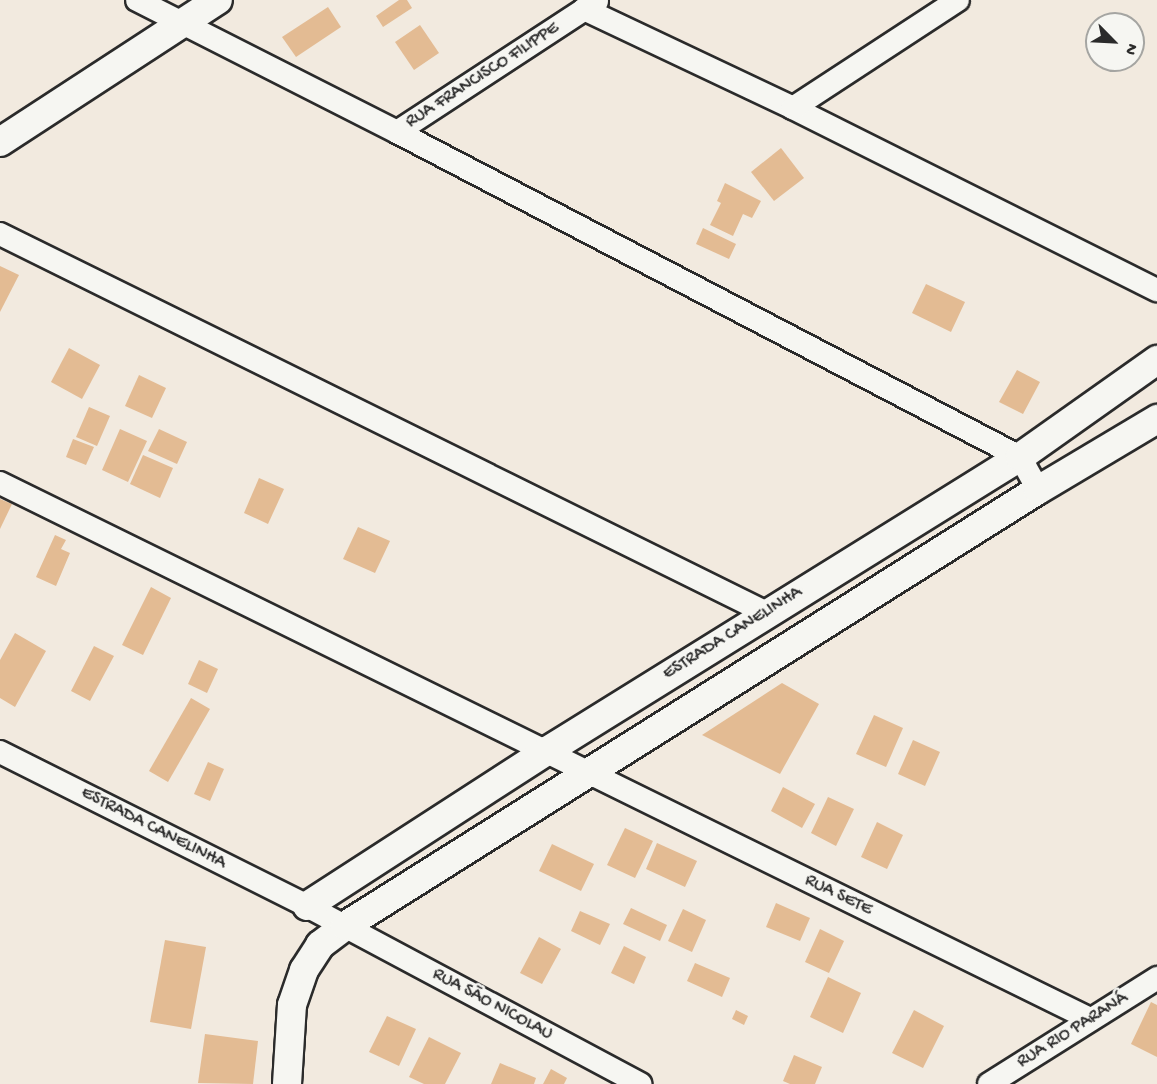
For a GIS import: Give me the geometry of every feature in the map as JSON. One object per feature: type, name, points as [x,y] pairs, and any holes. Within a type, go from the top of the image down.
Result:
[{"type":"street","points":[[137,0],[397,132],[1020,458],[1038,490]]},
{"type":"street","points":[[0,142],[219,0]]},
{"type":"street","points":[[793,108],[958,0]]},
{"type":"street","points":[[591,4],[1157,290]]},
{"type":"street","name":"RUA FRANCISCO FILIPPE","points":[[397,132],[591,4]]},
{"type":"street","points":[[0,234],[767,613]]},
{"type":"street","name":"ESTRADA CANELINHA","points":[[307,906],[547,751],[1020,458],[1157,360]]},
{"type":"street","points":[[290,1080],[292,1005],[304,970],[320,945],[345,926],[586,773],[1157,418]]},
{"type":"street","name":"RUA SETE","points":[[0,483],[1090,1019]]},
{"type":"street","name":"ESTRADA CANELINHA","points":[[0,752],[345,926]]},
{"type":"street","name":"RUA SÃO NICOLAU","points":[[345,926],[640,1084]]},
{"type":"street","name":"RUA RIO PARANÁ","points":[[989,1084],[1157,978]]},
{"type":"building","points":[[399,0],[407,0],[412,8],[383,27],[376,16]]},
{"type":"building","points":[[328,7],[341,27],[296,57],[282,37]]},
{"type":"building","points":[[420,25],[439,53],[414,70],[395,42]]},
{"type":"building","points":[[781,148],[804,178],[774,201],[751,172]]},
{"type":"building","points":[[725,183],[761,201],[752,218],[743,214],[733,236],[710,225],[721,203],[717,201]]},
{"type":"building","points":[[703,228],[736,244],[729,259],[696,244]]},
{"type":"building","points":[[0,266],[19,275],[0,312]]},
{"type":"building","points":[[926,284],[965,302],[951,332],[912,313]]},
{"type":"building","points":[[69,348],[100,365],[82,399],[51,382]]},
{"type":"building","points":[[1017,370],[1040,382],[1023,414],[999,402]]},
{"type":"building","points":[[139,375],[166,388],[152,418],[125,406]]},
{"type":"building","points":[[89,407],[110,416],[97,446],[76,437]]},
{"type":"building","points":[[120,429],[147,441],[128,482],[102,470]]},
{"type":"building","points":[[159,429],[187,442],[177,464],[148,451]]},
{"type":"building","points":[[73,439],[94,447],[86,465],[66,457]]},
{"type":"building","points":[[143,455],[173,468],[160,498],[130,484]]},
{"type":"building","points":[[259,478],[284,489],[268,524],[244,513]]},
{"type":"building","points":[[0,499],[12,504],[0,529]]},
{"type":"building","points":[[358,527],[390,541],[375,573],[343,559]]},
{"type":"building","points":[[55,535],[66,540],[61,549],[70,553],[56,586],[36,577]]},
{"type":"building","points":[[151,587],[171,598],[143,655],[122,645]]},
{"type":"building","points":[[15,633],[46,651],[15,707],[0,698],[0,660]]},
{"type":"building","points":[[94,646],[114,656],[90,701],[71,691]]},
{"type":"building","points":[[199,660],[218,669],[207,693],[188,684]]},
{"type":"building","points":[[782,683],[819,704],[780,774],[702,735]]},
{"type":"building","points":[[191,698],[210,709],[168,782],[149,771]]},
{"type":"building","points":[[874,715],[903,728],[886,767],[856,754]]},
{"type":"building","points":[[913,740],[940,752],[925,786],[898,774]]},
{"type":"building","points":[[208,762],[224,769],[210,801],[194,794]]},
{"type":"building","points":[[783,787],[815,804],[802,828],[771,811]]},
{"type":"building","points":[[828,797],[854,809],[836,846],[811,833]]},
{"type":"building","points":[[877,822],[903,835],[887,869],[861,857]]},
{"type":"building","points":[[625,828],[653,841],[635,878],[607,865]]},
{"type":"building","points":[[657,843],[697,861],[685,887],[646,869]]},
{"type":"building","points":[[552,844],[594,864],[581,891],[539,871]]},
{"type":"building","points":[[776,903],[810,918],[800,941],[766,927]]},
{"type":"building","points":[[631,908],[667,925],[660,941],[623,924]]},
{"type":"building","points":[[683,909],[706,920],[692,952],[668,941]]},
{"type":"building","points":[[580,911],[610,924],[600,945],[571,931]]},
{"type":"building","points":[[820,929],[844,941],[829,973],[805,962]]},
{"type":"building","points":[[539,937],[561,949],[542,984],[520,973]]},
{"type":"building","points":[[165,940],[206,947],[191,1029],[150,1022]]},
{"type":"building","points":[[624,946],[646,957],[634,984],[611,973]]},
{"type":"building","points":[[695,963],[730,978],[722,997],[687,981]]},
{"type":"building","points":[[828,977],[861,993],[843,1033],[810,1017]]},
{"type":"building","points":[[1151,1002],[1157,1005],[1157,1057],[1131,1044]]},
{"type":"building","points":[[736,1010],[748,1016],[744,1025],[732,1019]]},
{"type":"building","points":[[914,1010],[944,1026],[923,1068],[892,1053]]},
{"type":"building","points":[[387,1016],[416,1029],[399,1066],[369,1052]]},
{"type":"building","points":[[205,1034],[258,1041],[253,1084],[198,1083]]},
{"type":"building","points":[[429,1037],[461,1053],[445,1084],[424,1084],[409,1077]]},
{"type":"building","points":[[794,1055],[822,1067],[815,1084],[790,1084],[783,1081]]},
{"type":"building","points":[[500,1063],[536,1078],[534,1084],[491,1084]]},
{"type":"building","points":[[551,1069],[567,1078],[564,1084],[543,1084]]}]
